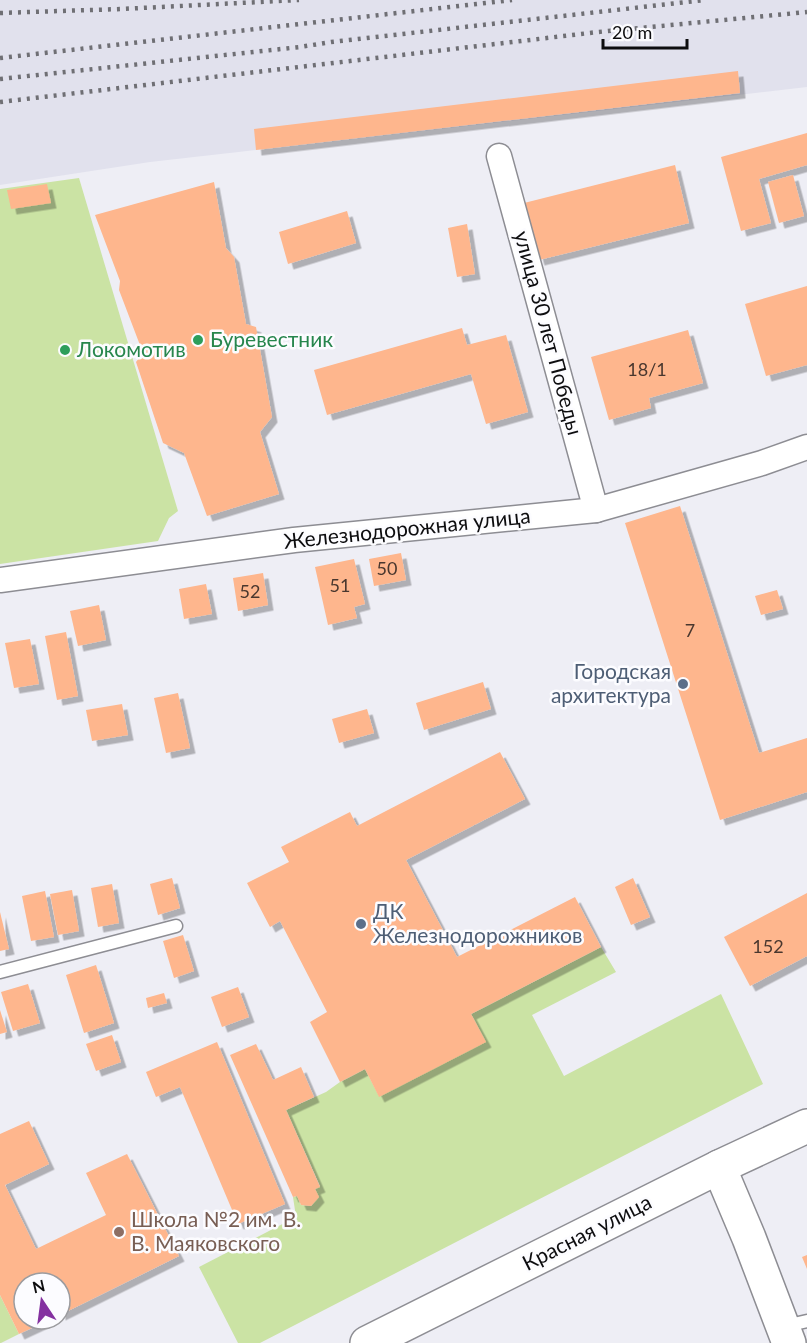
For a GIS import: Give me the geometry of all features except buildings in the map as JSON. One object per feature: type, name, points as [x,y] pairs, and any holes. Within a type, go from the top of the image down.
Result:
[{"type":"main road","name":"Красная улица","points":[[368,1343],[719,1167],[807,1126]]},
{"type":"main road","points":[[719,1167],[749,1238],[793,1330]]},
{"type":"street","name":"улица 30 лет Победы","points":[[499,156],[596,510]]},
{"type":"street","name":"Железнодорожная улица","points":[[0,580],[294,540],[596,510],[762,464],[807,447]]},
{"type":"lane","points":[[0,972],[176,926]]},
{"type":"shaded area","points":[[0,0],[807,0],[807,87],[150,162],[0,185]]},
{"type":"green space","name":"Локомотив","points":[[79,178],[178,511],[169,518],[158,541],[0,564],[0,189]]},
{"type":"green space","points":[[601,947],[616,972],[532,1015],[564,1076],[721,994],[763,1084],[260,1343],[238,1343],[199,1267],[296,1217],[293,1197],[297,1196],[301,1205],[311,1206],[318,1197],[315,1189],[320,1186],[286,1110],[326,1092],[365,1069],[379,1096],[485,1041],[471,1014]]},
{"type":"green space","points":[[0,1295],[12,1320],[12,1331],[18,1331],[19,1334],[0,1343]]},
{"type":"railway","points":[[0,13],[299,0]]},
{"type":"railway","points":[[0,58],[512,0]]},
{"type":"railway","points":[[0,79],[705,0]]},
{"type":"railway","points":[[0,102],[598,32],[807,12]]},
{"type":"place","name":"Буревестник","points":[[198,340]]},
{"type":"place","name":"Локомотив","points":[[65,350]]},
{"type":"place","name":"Городская архитектура","points":[[683,684]]},
{"type":"place","name":"ДК Железнодорожников","points":[[361,924]]},
{"type":"place","name":"Школа №2 им. В. В. Маяковского","points":[[119,1232]]}]
